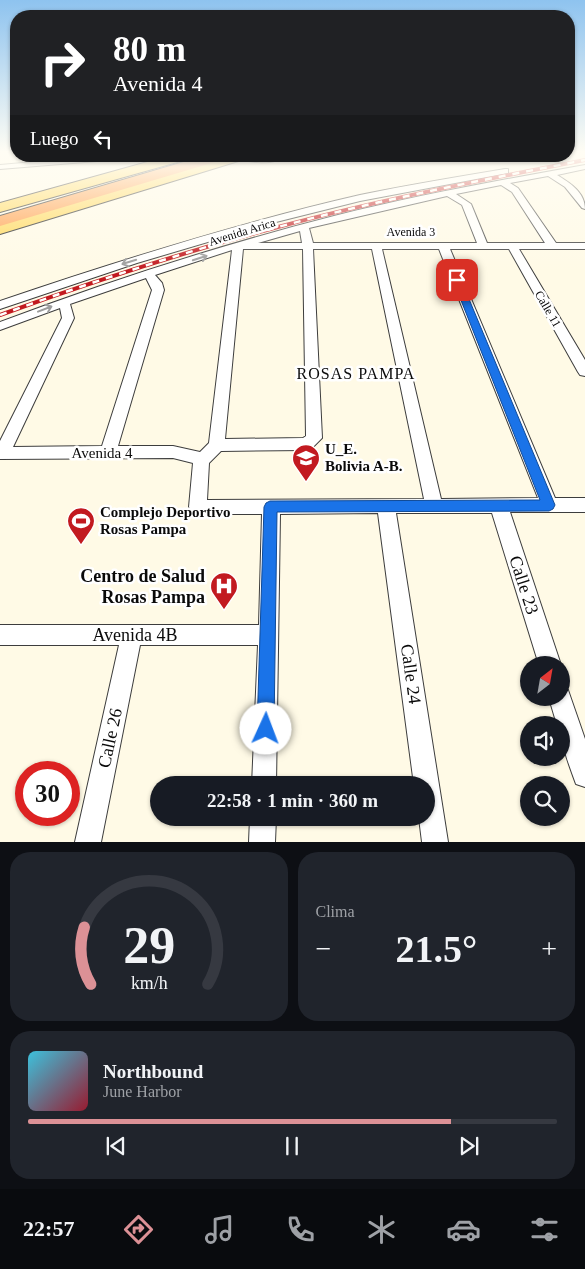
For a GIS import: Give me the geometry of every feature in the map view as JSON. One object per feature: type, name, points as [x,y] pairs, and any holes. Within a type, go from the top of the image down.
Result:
[{"type":"highway","points":[[6,217],[87,192]]},
{"type":"highway","points":[[6,217],[93,192]]},
{"type":"main road","points":[[0,229],[6,217],[78,192]]},
{"type":"main road","points":[[6,217],[101,192]]},
{"type":"street","name":"Avenida Arica","points":[[0,305],[146,256],[265,222],[360,198],[391,192]]},
{"type":"street","name":"Avenida Arica","points":[[0,326],[63,302],[238,246],[304,227],[451,192]]},
{"type":"street","points":[[517,192],[552,246]]},
{"type":"street","points":[[574,192],[585,206]]},
{"type":"street","points":[[448,193],[466,204],[483,245]]},
{"type":"street","points":[[217,445],[306,444],[314,438],[308,245],[304,227]]},
{"type":"street","points":[[376,245],[434,506]]},
{"type":"street","points":[[443,245],[549,505]]},
{"type":"street","name":"Avenida 3","points":[[238,246],[483,245],[583,248]]},
{"type":"street","points":[[238,246],[217,445],[201,462],[198,507],[585,505]]},
{"type":"street","name":"Calle 11","points":[[512,246],[585,372]]},
{"type":"street","points":[[108,453],[158,290],[156,283],[149,274]]},
{"type":"street","points":[[1,453],[68,318],[63,302]]},
{"type":"street","name":"Avenida 4","points":[[1,453],[174,452],[195,456],[201,462]]},
{"type":"street","name":"Calle 24","points":[[386,506],[435,842]]},
{"type":"street","name":"Calle 23","points":[[499,506],[547,656]]},
{"type":"street","points":[[264,776],[269,635],[270,507]]},
{"type":"street","name":"Avenida 4B","points":[[0,634],[269,635]]},
{"type":"street","name":"Calle 26","points":[[88,842],[132,635]]},
{"type":"street","points":[[563,706],[585,775]]},
{"type":"street","points":[[262,826],[262,842]]},
{"type":"railway","points":[[0,315],[138,268],[208,247],[316,217],[424,192]]},
{"type":"place","name":"U_E. Bolivia A-B.","points":[[306,482]]},
{"type":"place","name":"Complejo Deportivo Rosas Pampa","points":[[81,545]]},
{"type":"place","name":"Centro de Salud Rosas Pampa","points":[[224,610]]},
{"type":"district","name":"ROSAS PAMPA","points":[[356,373]]},
{"type":"route","points":[[266,729],[270,507],[549,505],[457,280]]}]
